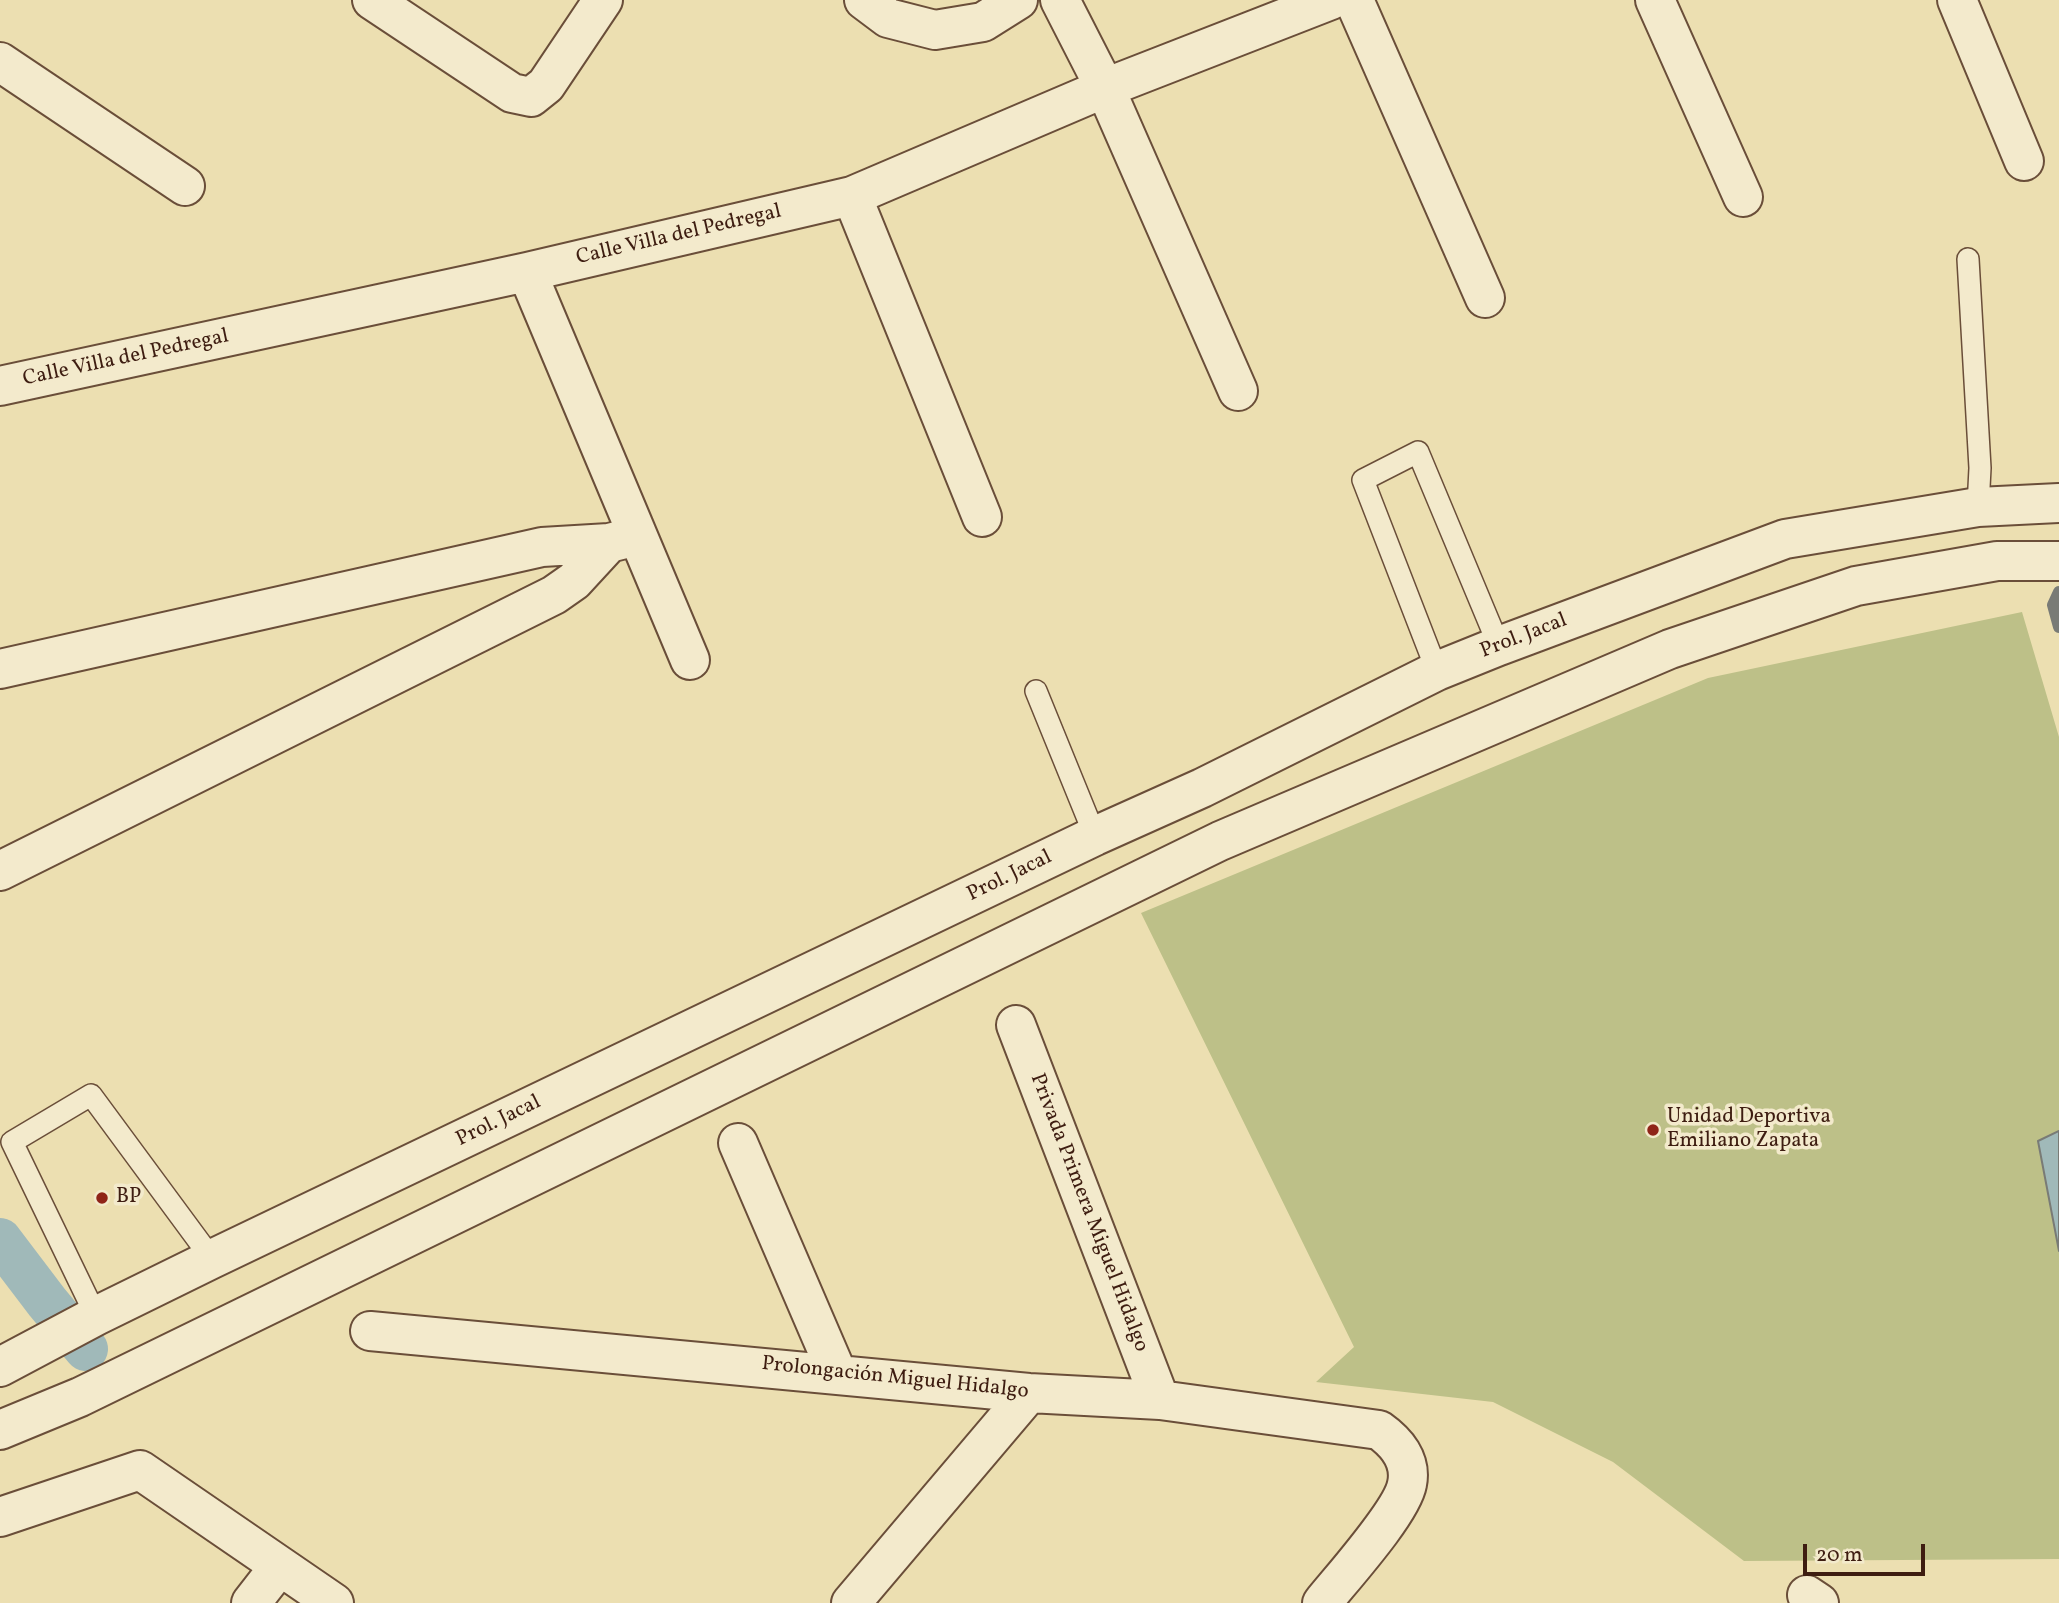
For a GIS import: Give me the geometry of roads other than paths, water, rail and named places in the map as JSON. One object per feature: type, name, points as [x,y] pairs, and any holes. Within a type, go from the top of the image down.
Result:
[{"type":"street","points":[[372,0],[512,93],[531,97],[546,85],[603,0]]},
{"type":"street","points":[[864,0],[888,18],[935,30],[983,22],[1018,0]]},
{"type":"street","points":[[1060,0],[1105,88],[1238,391]]},
{"type":"street","name":"Calle Villa del Pedregal","points":[[0,386],[527,272],[852,196],[1105,88],[1331,0]]},
{"type":"street","points":[[1354,0],[1485,298]]},
{"type":"street","points":[[1655,0],[1743,197]]},
{"type":"street","points":[[1956,0],[2024,161]]},
{"type":"street","points":[[6,73],[185,186]]},
{"type":"street","points":[[852,196],[982,517]]},
{"type":"street","points":[[527,272],[623,540],[690,660]]},
{"type":"street","name":"Prol. Jacal","points":[[0,1367],[212,1259],[1096,836],[1202,788],[1437,671],[1785,539],[1978,507],[2059,503]]},
{"type":"street","points":[[0,669],[542,547],[623,540]]},
{"type":"street","points":[[0,872],[554,595],[623,540]]},
{"type":"street","points":[[0,1430],[80,1397],[1220,841],[1670,649],[1856,586],[1997,561],[2059,561]]},
{"type":"street","points":[[1202,788],[1220,841]]},
{"type":"street","name":"Privada Primera Miguel Hidalgo","points":[[1016,1025],[1160,1401]]},
{"type":"street","points":[[738,1143],[837,1373]]},
{"type":"street","name":"Prolongación Miguel Hidalgo","points":[[370,1331],[1029,1393],[1160,1401],[1379,1430],[1395,1442],[1405,1459],[1408,1483],[1399,1505],[1322,1603]]},
{"type":"street","points":[[852,1603],[1029,1393]]},
{"type":"street","points":[[0,1517],[140,1470],[334,1603]]},
{"type":"street","points":[[251,1603],[279,1567]]},
{"type":"lane","points":[[1968,259],[1980,468],[1978,507]]},
{"type":"lane","points":[[1437,671],[1363,480],[1418,452],[1499,646]]},
{"type":"lane","points":[[1036,691],[1096,836]]},
{"type":"lane","points":[[96,1316],[12,1142],[91,1095],[212,1259]]},
{"type":"water","points":[[2059,1131],[2059,1251],[2038,1141]]},
{"type":"waterway","points":[[2059,592],[2053,605],[2059,627]]},
{"type":"waterway","points":[[0,1240],[86,1349]]},
{"type":"place","name":"Unidad Deportiva Emiliano Zapata","points":[[1653,1130]]},
{"type":"place","name":"BP","points":[[102,1198]]}]
